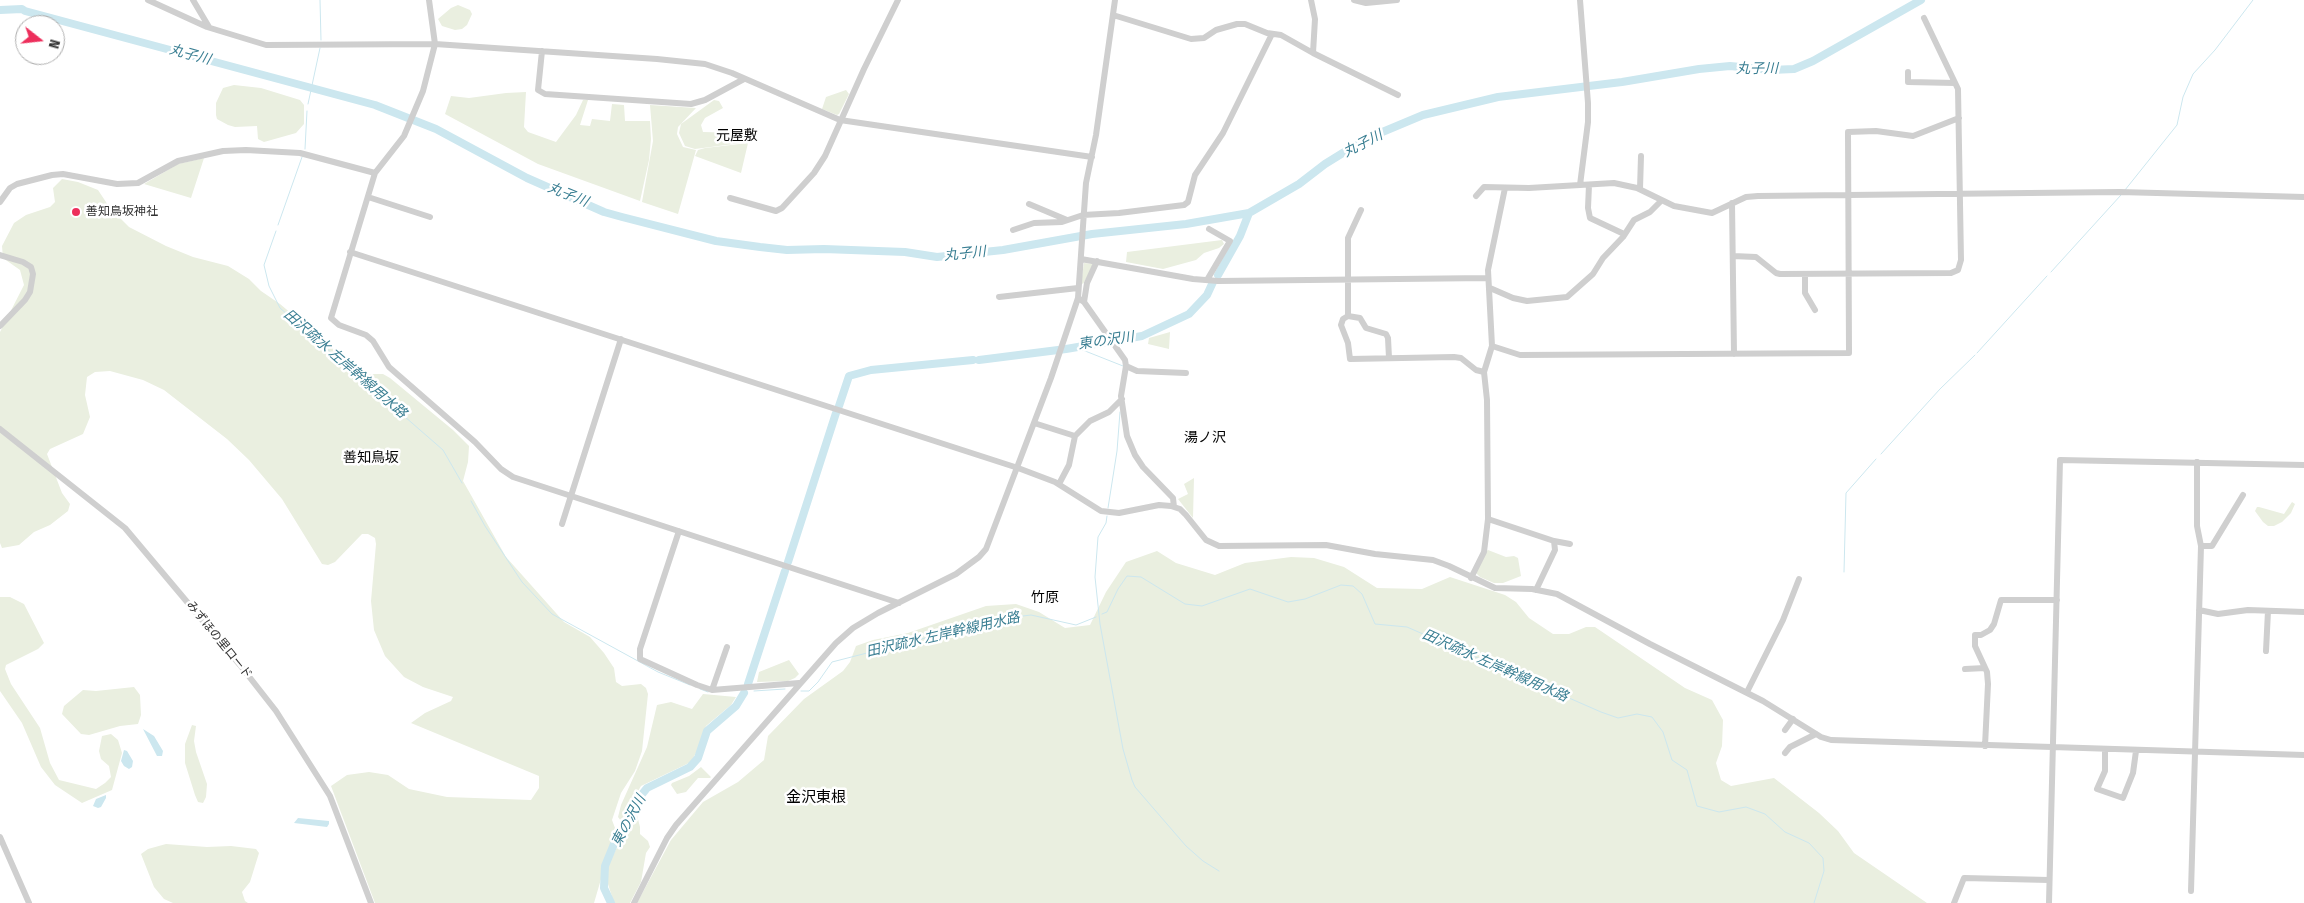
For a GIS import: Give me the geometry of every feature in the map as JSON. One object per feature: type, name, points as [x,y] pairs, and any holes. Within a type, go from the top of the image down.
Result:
[{"type":"street","points":[[148,0],[162,3],[209,27],[266,45],[435,44],[657,58],[705,64],[720,68],[840,120],[1092,157]]},
{"type":"street","points":[[193,0],[209,27]]},
{"type":"street","points":[[429,0],[435,44],[434,55],[419,101],[404,136],[375,172],[330,315],[333,322],[366,335],[373,341],[389,367],[474,442],[501,469],[520,480],[899,602]]},
{"type":"street","points":[[730,198],[770,210],[782,208],[814,173],[825,156],[840,120],[898,0]]},
{"type":"street","points":[[634,903],[655,859],[676,825],[836,643],[853,628],[899,602],[956,574],[979,558],[992,537],[1060,353],[1078,298],[1083,215],[1115,0]]},
{"type":"street","points":[[1311,0],[1316,26],[1314,53]]},
{"type":"street","points":[[1354,0],[1366,3],[1396,0]]},
{"type":"street","points":[[1580,0],[1586,56],[1588,104],[1588,122],[1580,186]]},
{"type":"street","points":[[1113,16],[1191,40],[1204,38],[1216,30],[1237,24],[1251,25],[1272,34],[1288,38],[1398,95]]},
{"type":"street","points":[[1733,256],[1756,257],[1776,273],[1952,273],[1958,270],[1961,260],[1958,89],[1924,18]]},
{"type":"street","points":[[1014,230],[1034,223],[1055,223],[1083,215],[1119,214],[1184,205],[1188,202],[1195,175],[1223,133],[1269,44],[1272,34]]},
{"type":"street","points":[[542,51],[538,90],[545,94],[691,104],[705,100],[744,79]]},
{"type":"street","points":[[1908,72],[1908,82],[1955,83]]},
{"type":"street","points":[[1492,346],[1520,355],[1849,353],[1848,132],[1876,131],[1913,136],[1959,118]]},
{"type":"street","points":[[0,202],[10,188],[17,184],[52,175],[63,174],[117,184],[138,183],[178,161],[223,151],[246,150],[300,154],[375,172]]},
{"type":"street","points":[[1640,189],[1641,156]]},
{"type":"street","points":[[1476,196],[1484,187],[1580,186],[1614,183],[1640,189],[1674,206],[1712,213],[1746,197],[1758,196],[2124,193],[2304,197]]},
{"type":"street","points":[[1590,185],[1588,208],[1590,218],[1624,234]]},
{"type":"street","points":[[1471,578],[1484,552],[1488,520],[1487,400],[1484,372],[1492,346],[1488,278],[1489,259],[1505,188]]},
{"type":"street","points":[[368,197],[430,217]]},
{"type":"street","points":[[1490,288],[1513,298],[1527,301],[1567,297],[1589,280],[1603,258],[1634,220],[1650,212],[1661,201]]},
{"type":"street","points":[[1732,203],[1734,354]]},
{"type":"street","points":[[1029,204],[1067,220]]},
{"type":"street","points":[[1348,316],[1348,238],[1361,210]]},
{"type":"street","points":[[1207,280],[1230,241],[1209,229]]},
{"type":"street","points":[[350,252],[1018,468],[1059,484],[1093,507],[1111,513],[1158,505],[1174,507],[1186,515],[1206,540],[1219,546],[1326,545],[1375,554],[1433,560],[1495,588],[1536,590],[1557,594],[1650,644],[1746,692],[1816,734],[1837,742],[2304,755]]},
{"type":"street","points":[[0,255],[23,262],[31,267],[33,274],[30,292],[0,326]]},
{"type":"street","points":[[1081,257],[1207,280],[1488,278]]},
{"type":"street","points":[[1084,302],[1087,283],[1097,261]]},
{"type":"street","points":[[1805,274],[1805,293],[1815,310]]},
{"type":"street","points":[[999,297],[1078,288]]},
{"type":"street","points":[[1078,298],[1084,302],[1124,360],[1126,366],[1122,399],[1127,436],[1135,455],[1143,467],[1173,498],[1174,507]]},
{"type":"street","points":[[1389,358],[1386,334],[1368,329],[1360,318],[1348,316],[1343,320],[1341,325],[1348,343],[1350,359],[1461,358],[1476,370],[1484,372]]},
{"type":"street","points":[[562,524],[621,339]]},
{"type":"street","points":[[1126,366],[1137,371],[1186,373]]},
{"type":"street","points":[[1059,484],[1069,466],[1076,436],[1090,421],[1110,412],[1122,399]]},
{"type":"street","points":[[1034,423],[1076,436]]},
{"type":"street","name":"みずほの里ロード","points":[[0,429],[125,528],[271,704],[330,796],[371,903]]},
{"type":"street","points":[[2049,903],[2060,460],[2304,465]]},
{"type":"street","points":[[2191,891],[2201,546],[2197,526],[2197,462]]},
{"type":"street","points":[[2201,546],[2212,546],[2243,495]]},
{"type":"street","points":[[1488,520],[1554,541],[1570,544]]},
{"type":"street","points":[[679,531],[640,649],[640,658],[697,685],[712,690],[799,683]]},
{"type":"street","points":[[1536,590],[1555,550],[1554,541]]},
{"type":"street","points":[[1746,692],[1784,620],[1799,579]]},
{"type":"street","points":[[1985,746],[1988,684],[1985,668],[1975,646],[1975,635],[1981,635],[1990,630],[1994,624],[2001,600],[2057,600]]},
{"type":"street","points":[[2199,610],[2218,614],[2248,610],[2304,612]]},
{"type":"street","points":[[2266,651],[2268,611]]},
{"type":"street","points":[[712,690],[727,647]]},
{"type":"street","points":[[1965,669],[1985,668]]},
{"type":"street","points":[[1786,730],[1792,719]]},
{"type":"street","points":[[1785,753],[1790,747],[1816,734]]},
{"type":"street","points":[[2106,750],[2105,771],[2097,789],[2123,798],[2133,773],[2136,751]]},
{"type":"street","points":[[0,837],[30,903]]},
{"type":"street","points":[[1954,903],[1964,878],[2049,880]]},
{"type":"shaded area","points":[[458,5],[470,10],[472,14],[467,25],[462,29],[455,30],[442,26],[438,19],[451,8]]},
{"type":"shaded area","points":[[234,85],[261,88],[300,100],[304,105],[304,124],[296,133],[264,142],[258,139],[257,126],[235,127],[217,119],[216,103],[223,88]]},
{"type":"shaded area","points":[[846,90],[849,94],[839,114],[837,115],[822,109],[826,97]]},
{"type":"shaded area","points":[[526,92],[524,127],[528,132],[556,142],[576,115],[583,100],[588,100],[580,125],[590,126],[592,119],[610,121],[612,104],[624,105],[625,121],[650,121],[649,160],[640,201],[538,164],[445,114],[451,96],[469,98]]},
{"type":"shaded area","points":[[714,100],[719,101],[723,108],[705,118],[701,125],[703,132],[747,133],[748,137],[742,143],[695,149],[685,146],[679,133],[681,124]]},
{"type":"shaded area","points":[[650,105],[696,108],[678,127],[677,134],[683,147],[696,150],[678,214],[642,202],[653,141]]},
{"type":"shaded area","points":[[748,143],[741,173],[695,156],[698,150],[705,148]]},
{"type":"shaded area","points":[[204,158],[191,198],[144,184],[178,164]]},
{"type":"shaded area","points":[[62,179],[78,182],[98,190],[110,208],[129,227],[193,257],[228,266],[249,279],[261,291],[280,304],[346,359],[368,374],[383,374],[390,378],[453,430],[469,446],[468,462],[463,481],[506,557],[564,622],[590,637],[614,668],[616,682],[622,686],[641,684],[646,688],[648,694],[642,751],[635,771],[621,793],[612,820],[615,828],[613,838],[594,903],[375,903],[331,786],[347,775],[369,772],[388,775],[409,789],[447,797],[531,800],[539,788],[539,776],[411,723],[425,713],[451,701],[453,697],[423,687],[404,677],[385,656],[374,630],[371,601],[375,538],[368,534],[362,534],[335,562],[328,565],[322,564],[282,499],[249,460],[227,439],[164,390],[143,380],[110,371],[95,372],[87,377],[85,395],[90,417],[83,434],[50,449],[47,454],[62,493],[70,504],[68,511],[50,525],[34,532],[19,545],[2,548],[0,543],[0,332],[24,285],[20,270],[3,258],[2,246],[14,223],[26,215],[50,207],[55,202],[53,188]]},
{"type":"shaded area","points":[[1222,240],[1224,244],[1219,248],[1204,253],[1196,260],[1163,269],[1126,262],[1127,252]]},
{"type":"shaded area","points":[[1084,263],[1094,264],[1083,284],[1081,283]]},
{"type":"shaded area","points":[[1170,332],[1169,349],[1148,344],[1149,338]]},
{"type":"shaded area","points":[[1194,478],[1193,518],[1178,499],[1188,494],[1184,484]]},
{"type":"shaded area","points":[[2292,502],[2295,504],[2291,513],[2282,522],[2274,526],[2268,526],[2255,511],[2259,507],[2284,514]]},
{"type":"shaded area","points":[[1488,550],[1506,557],[1514,556],[1518,558],[1521,576],[1503,583],[1494,583],[1480,577],[1476,573],[1479,557]]},
{"type":"shaded area","points":[[1157,551],[1176,563],[1215,575],[1245,563],[1291,557],[1314,558],[1344,567],[1377,588],[1422,589],[1450,577],[1505,595],[1516,602],[1529,618],[1553,634],[1569,634],[1586,627],[1595,627],[1685,688],[1712,700],[1723,720],[1722,746],[1716,763],[1721,780],[1731,786],[1774,778],[1819,813],[1838,831],[1854,853],[1927,903],[637,903],[671,840],[703,802],[738,782],[764,760],[768,736],[804,699],[843,671],[850,662],[856,646],[873,640],[908,633],[986,606],[1016,604],[1039,612],[1065,628],[1090,625],[1106,592],[1126,562]]},
{"type":"shaded area","points":[[0,597],[10,597],[24,604],[44,643],[38,649],[6,665],[5,669],[11,684],[40,728],[50,763],[59,780],[96,789],[105,783],[111,777],[109,766],[101,759],[99,751],[102,736],[111,734],[118,740],[122,753],[112,790],[82,803],[55,785],[41,767],[22,723],[0,691]]},
{"type":"shaded area","points":[[789,660],[799,674],[795,678],[788,681],[757,682],[759,672]]},
{"type":"shaded area","points":[[134,687],[140,695],[141,715],[138,724],[120,726],[89,735],[81,734],[62,714],[64,706],[83,690],[96,691]]},
{"type":"shaded area","points":[[703,694],[736,697],[731,705],[706,726],[691,762],[641,786],[621,821],[618,817],[621,805],[647,747],[657,705],[671,702],[692,709]]},
{"type":"shaded area","points":[[192,725],[196,726],[194,741],[196,752],[207,784],[206,797],[203,803],[198,802],[185,763],[185,744]]},
{"type":"shaded area","points":[[701,767],[711,777],[698,778],[686,792],[677,794],[671,785],[672,783],[689,776]]},
{"type":"shaded area","points":[[637,815],[640,834],[648,841],[650,847],[646,853],[641,882],[630,903],[614,903],[608,884],[607,868],[620,841]]},
{"type":"shaded area","points":[[166,844],[207,847],[231,846],[256,849],[259,853],[250,882],[242,892],[245,901],[248,903],[173,903],[164,899],[154,887],[141,854],[148,849]]},
{"type":"water","points":[[143,729],[154,736],[163,751],[162,756],[157,756]]},
{"type":"water","points":[[124,750],[127,751],[133,761],[132,767],[129,769],[121,761]]},
{"type":"water","points":[[106,795],[101,807],[93,806],[96,799]]},
{"type":"water","points":[[298,818],[329,821],[329,824],[327,827],[294,823]]},
{"type":"waterway","name":"田沢疏水 左岸幹線用水路","points":[[320,0],[321,40]]},
{"type":"waterway","name":"丸子川","points":[[0,10],[22,9],[375,105],[436,129],[527,178],[604,212],[622,217],[716,241],[760,247],[787,250],[824,249],[905,252],[937,257],[1003,250],[1092,234],[1186,224],[1249,213],[1299,184],[1346,151],[1380,133],[1423,115],[1498,97],[1622,82],[1699,69],[1730,66],[1771,70],[1794,69],[1813,61],[1921,0]]},
{"type":"waterway","points":[[2125,190],[2177,125],[2183,97],[2193,74],[2215,50],[2253,0]]},
{"type":"waterway","name":"田沢疏水 左岸幹線用水路","points":[[308,104],[320,48]]},
{"type":"waterway","name":"田沢疏水 左岸幹線用水路","points":[[305,149],[307,111]]},
{"type":"waterway","name":"田沢疏水 左岸幹線用水路","points":[[278,225],[302,157]]},
{"type":"waterway","points":[[2051,272],[2121,195]]},
{"type":"waterway","name":"東の沢川","points":[[1218,275],[1240,236],[1249,213]]},
{"type":"waterway","name":"田沢疏水 左岸幹線用水路","points":[[276,231],[264,265],[269,286],[280,308],[443,450],[462,483]]},
{"type":"waterway","points":[[1977,353],[2047,276]]},
{"type":"waterway","name":"東の沢川","points":[[979,360],[1066,349],[1142,336],[1189,314],[1207,295],[1213,282]]},
{"type":"waterway","points":[[1075,347],[1123,366]]},
{"type":"waterway","points":[[1881,454],[1940,389],[1975,355]]},
{"type":"waterway","name":"東の沢川","points":[[839,406],[849,376],[871,370],[973,360]]},
{"type":"waterway","points":[[1108,508],[1117,451],[1120,412]]},
{"type":"waterway","name":"東の沢川","points":[[788,562],[836,413]]},
{"type":"waterway","points":[[1844,572],[1846,493],[1876,459]]},
{"type":"waterway","name":"田沢疏水 左岸幹線用水路","points":[[471,501],[522,582],[552,614],[658,672],[690,685]]},
{"type":"waterway","points":[[1107,516],[1106,523],[1098,537],[1095,577],[1100,624],[1123,749],[1132,780],[1135,787],[1186,846],[1203,861],[1219,871]]},
{"type":"waterway","name":"東の沢川","points":[[748,684],[785,571]]},
{"type":"waterway","name":"田沢疏水 左岸幹線用水路","points":[[1102,614],[1107,612],[1118,589],[1127,576],[1141,577],[1185,604],[1202,606],[1250,589],[1288,602],[1305,599],[1341,585],[1353,586],[1362,594],[1375,624],[1407,627],[1618,718],[1637,714],[1652,717],[1663,732],[1672,760],[1687,770],[1697,806],[1719,812],[1746,807],[1765,814],[1785,832],[1809,843],[1823,858],[1824,871],[1814,903]]},
{"type":"waterway","name":"田沢疏水 左岸幹線用水路","points":[[801,691],[809,691],[832,662],[999,619],[1031,615],[1076,625],[1096,617]]},
{"type":"waterway","name":"田沢疏水 左岸幹線用水路","points":[[700,689],[708,692]]},
{"type":"waterway","name":"田沢疏水 左岸幹線用水路","points":[[754,691],[785,689]]},
{"type":"waterway","name":"東の沢川","points":[[611,903],[604,888],[605,866],[614,844],[639,798],[647,788],[690,767],[698,758],[707,731],[736,706],[744,693]]},
{"type":"place","name":"善知鳥坂神社","points":[[76,212]]},
{"type":"district","name":"元屋敷","points":[[737,136]]},
{"type":"district","name":"湯ノ沢","points":[[1205,438]]},
{"type":"district","name":"善知鳥坂","points":[[371,458]]},
{"type":"district","name":"竹原","points":[[1045,598]]},
{"type":"district","name":"金沢東根","points":[[816,798]]}]
